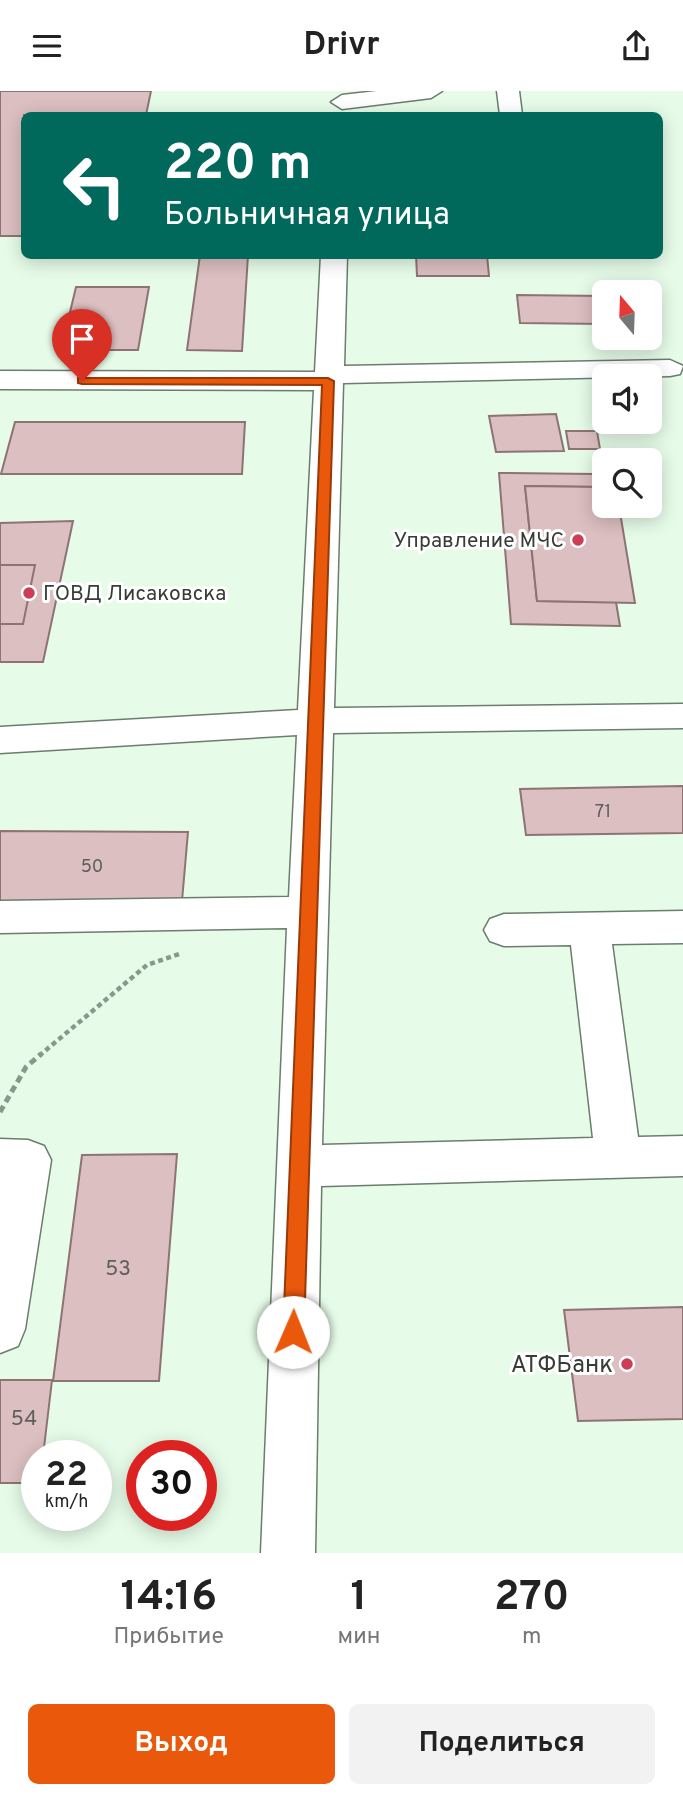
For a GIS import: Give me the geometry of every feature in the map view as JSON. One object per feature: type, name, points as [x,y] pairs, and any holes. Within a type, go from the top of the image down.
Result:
[{"type":"street","points":[[341,103],[431,91]]},
{"type":"street","points":[[508,91],[511,112]]},
{"type":"street","points":[[288,1553],[298,1166],[334,259]]},
{"type":"street","points":[[0,380],[328,378],[670,367]]},
{"type":"street","points":[[0,740],[317,721],[683,716]]},
{"type":"street","points":[[0,917],[309,912]]},
{"type":"street","points":[[503,930],[683,927]]},
{"type":"street","points":[[590,930],[618,1156]]},
{"type":"street","points":[[298,1166],[683,1156]]},
{"type":"street","points":[[0,1159],[28,1160],[0,1329]]},
{"type":"path","points":[[0,1112],[26,1067],[147,965],[185,953]]},
{"type":"building","points":[[0,91],[151,91],[147,112],[21,112],[21,236],[0,236]]},
{"type":"building","points":[[199,259],[248,259],[242,351],[187,350]]},
{"type":"building","points":[[416,259],[487,259],[489,276],[417,276]]},
{"type":"building","points":[[76,287],[149,287],[138,350],[61,350]]},
{"type":"building","points":[[517,295],[592,296],[592,324],[520,323]]},
{"type":"building","points":[[556,414],[564,451],[496,452],[489,416]]},
{"type":"building","points":[[15,422],[245,422],[242,474],[1,474]]},
{"type":"building","points":[[566,431],[592,431],[592,434],[598,434],[600,448],[569,449]]},
{"type":"building","points":[[499,473],[592,474],[592,487],[525,486],[537,601],[616,602],[620,626],[511,624]]},
{"type":"building","name":"Управление МЧС","points":[[525,486],[592,487],[592,518],[621,518],[635,603],[537,601]]},
{"type":"building","name":"ГОВД Лисаковска","points":[[73,521],[43,662],[0,662],[0,523]]},
{"type":"building","points":[[0,565],[35,565],[23,624],[0,624]]},
{"type":"building","points":[[683,786],[683,833],[526,835],[520,789]]},
{"type":"building","points":[[0,831],[188,832],[182,901],[0,901]]},
{"type":"building","points":[[177,1154],[159,1381],[53,1381],[82,1155]]},
{"type":"building","name":"АТФБанк","points":[[683,1307],[683,1419],[578,1421],[564,1310]]},
{"type":"building","points":[[0,1380],[52,1380],[45,1440],[21,1440],[21,1483],[0,1483]]},
{"type":"place","name":"Управление МЧС","points":[[578,540]]},
{"type":"place","name":"ГОВД Лисаковска","points":[[29,593]]},
{"type":"place","name":"АТФБанк","points":[[627,1364]]},
{"type":"route","points":[[82,381],[328,381],[293,1332]]}]
